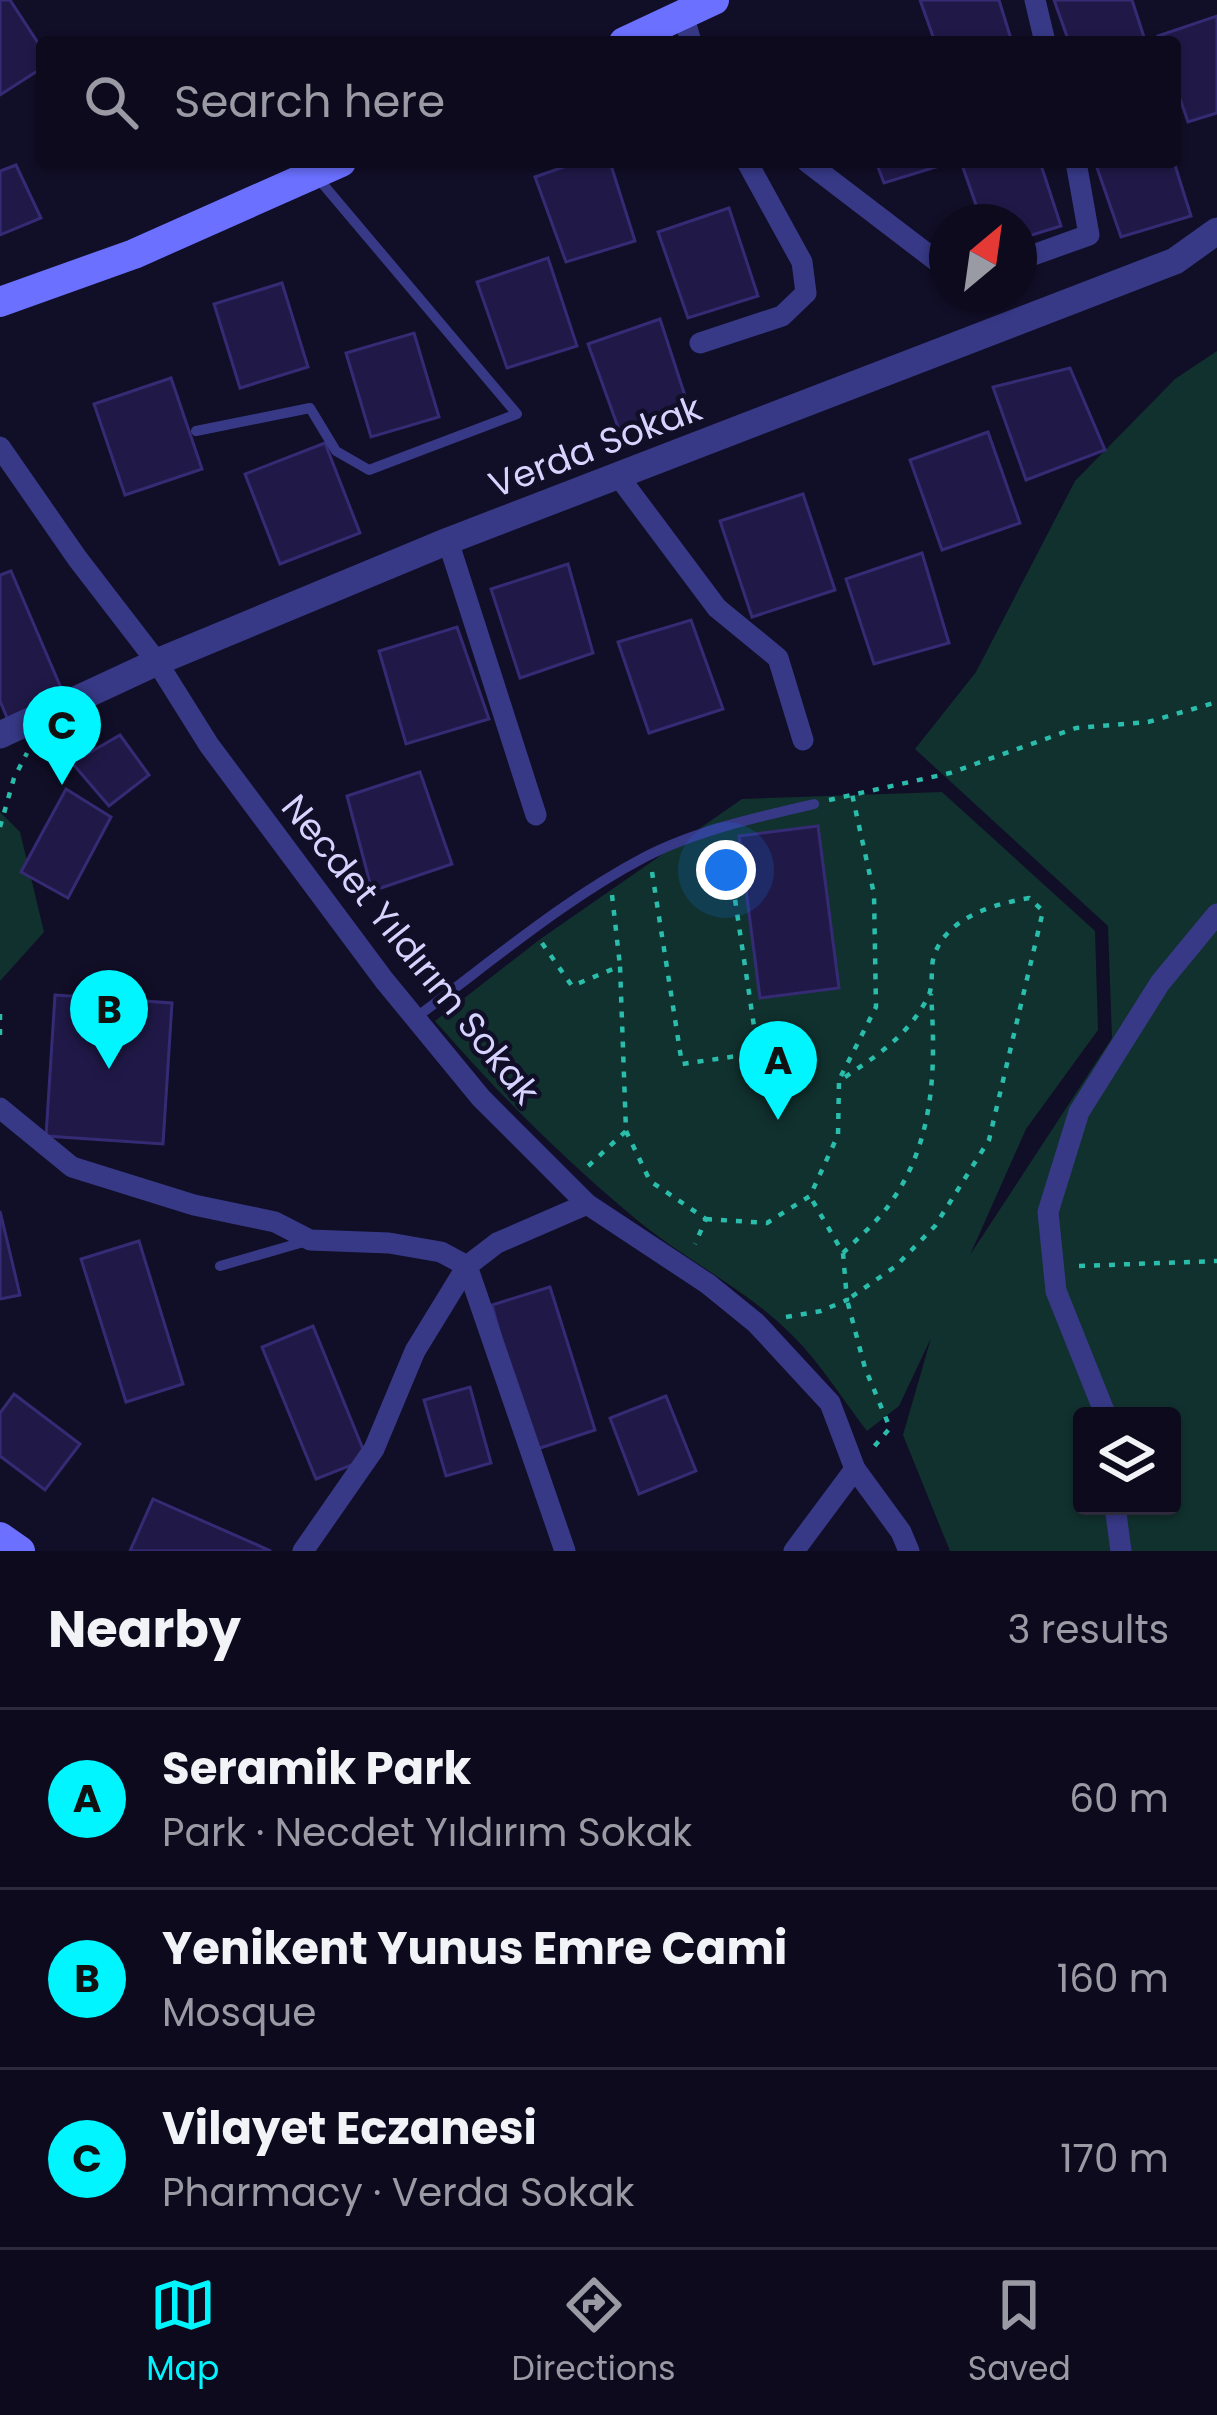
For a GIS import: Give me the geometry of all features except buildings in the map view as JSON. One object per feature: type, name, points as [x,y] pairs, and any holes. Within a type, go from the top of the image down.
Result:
[{"type":"main road","points":[[656,36],[687,30],[714,0]]},
{"type":"main road","points":[[0,302],[134,254],[328,168]]},
{"type":"main road","points":[[0,1537],[20,1551]]},
{"type":"street","points":[[1035,0],[1044,36]]},
{"type":"street","points":[[700,343],[782,316],[806,293],[802,262],[750,168]]},
{"type":"street","points":[[815,168],[929,254]]},
{"type":"street","points":[[1037,254],[1089,236],[1077,168]]},
{"type":"street","name":"Verda Sokak","points":[[0,735],[157,662],[448,541],[1175,260],[1217,231]]},
{"type":"street","name":"Necdet Yıldırım Sokak","points":[[0,447],[157,662],[209,745],[481,1098],[586,1204],[684,1268],[756,1323],[830,1403],[855,1469],[901,1532],[909,1551]]},
{"type":"street","points":[[619,477],[717,608],[778,658],[803,740]]},
{"type":"street","points":[[448,541],[536,814]]},
{"type":"street","points":[[1102,1407],[1056,1291],[1048,1212],[1079,1112],[1160,983],[1217,914]]},
{"type":"street","points":[[0,1108],[72,1167],[194,1205],[274,1222],[310,1240],[389,1243],[441,1252],[467,1266],[565,1551]]},
{"type":"street","points":[[303,1551],[374,1449],[415,1351],[467,1266],[497,1243],[586,1204]]},
{"type":"street","points":[[794,1551],[855,1469]]},
{"type":"street","points":[[1116,1515],[1120,1551]]},
{"type":"lane","points":[[196,431],[310,408],[336,451],[369,470],[517,414],[328,168]]},
{"type":"lane","points":[[416,1018],[610,877],[650,854],[814,804]]},
{"type":"lane","points":[[220,1267],[310,1240]]},
{"type":"path","points":[[814,804],[950,772],[1076,728],[1148,722],[1217,702]]},
{"type":"path","points":[[0,827],[14,778],[47,713]]},
{"type":"path","points":[[610,877],[620,966],[626,1132],[650,1180],[706,1219],[767,1223],[810,1196],[838,1135],[838,1081],[876,1006],[874,894],[852,794]]},
{"type":"path","points":[[650,854],[682,1064],[758,1053],[724,829]]},
{"type":"path","points":[[756,1323],[821,1311],[847,1300],[896,1266],[935,1226],[989,1140],[1043,911],[1029,898],[1000,903],[954,926],[934,953],[935,1060],[925,1135],[890,1205],[843,1253]]},
{"type":"path","points":[[533,931],[572,986],[620,966]]},
{"type":"path","points":[[838,1081],[899,1041],[931,994]]},
{"type":"path","points":[[0,1014],[0,1035]]},
{"type":"path","points":[[567,1185],[626,1132]]},
{"type":"path","points":[[810,1196],[843,1253],[847,1300],[865,1368],[890,1428],[855,1469]]},
{"type":"path","points":[[684,1268],[706,1219]]},
{"type":"path","points":[[1054,1267],[1217,1261]]},
{"type":"green space","points":[[1217,351],[1217,1551],[950,1551],[903,1435],[931,1338],[899,1406],[867,1431],[793,1336],[604,1192],[529,1122],[435,1021],[539,940],[742,799],[942,792],[1095,931],[1098,1030],[1026,1129],[970,1255],[1112,1038],[1108,926],[915,749],[976,672],[1075,481],[1175,379]]},
{"type":"green space","points":[[0,812],[20,832],[44,932],[0,981]]},
{"type":"place","name":"Vilayet Eczanesi","points":[[62,785]]},
{"type":"place","name":"Yenikent Yunus Emre Cami","points":[[109,1069]]},
{"type":"place","name":"Seramik Park","points":[[778,1120]]}]
